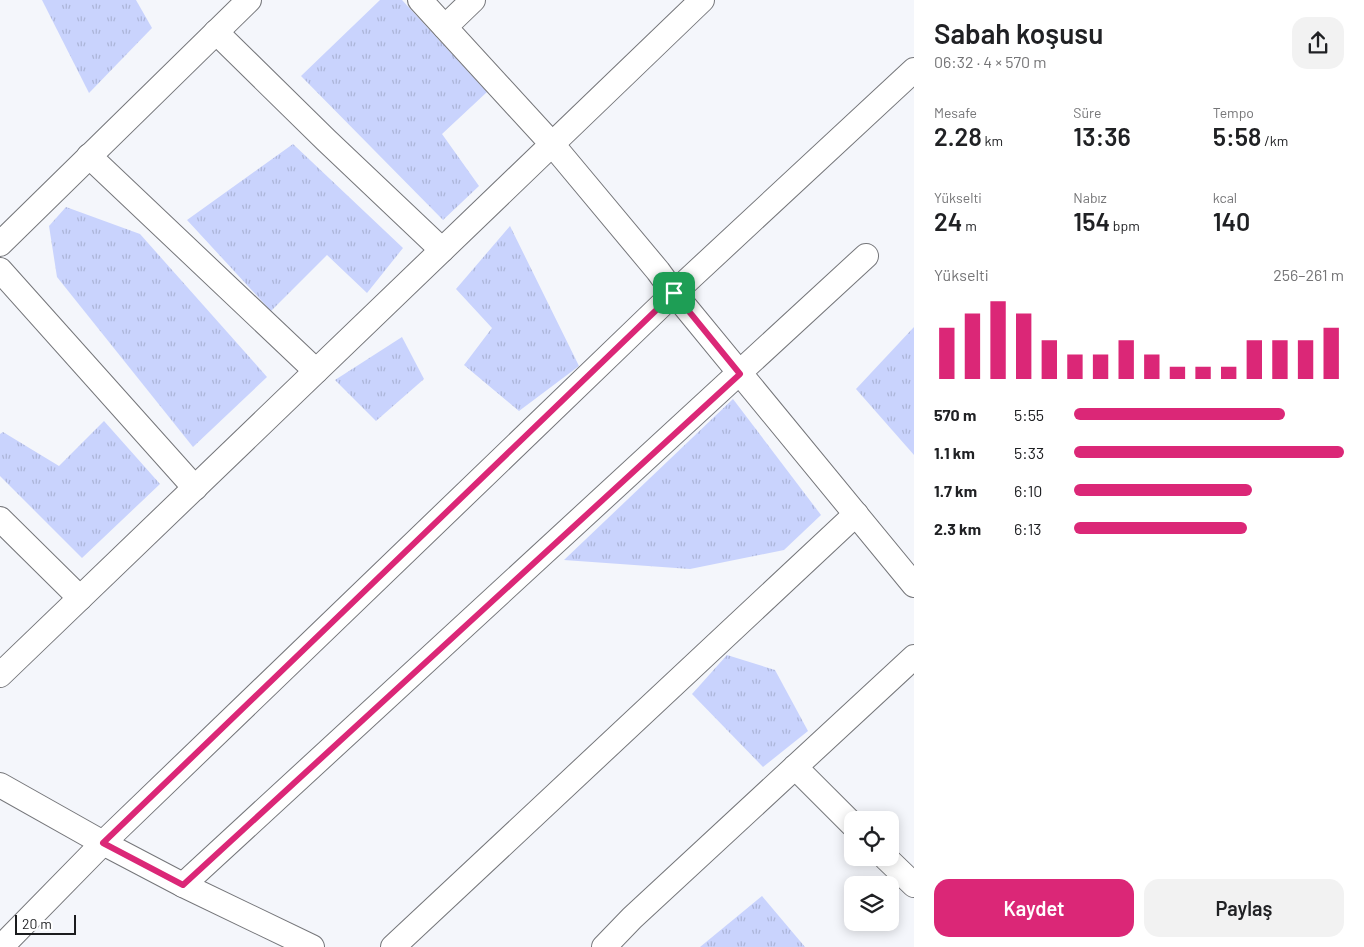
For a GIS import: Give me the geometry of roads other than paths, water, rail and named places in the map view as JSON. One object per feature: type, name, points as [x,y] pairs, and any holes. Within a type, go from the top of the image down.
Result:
[{"type":"street","points":[[0,244],[249,0]]},
{"type":"street","points":[[420,0],[552,144],[914,585]]},
{"type":"street","points":[[445,27],[473,0]]},
{"type":"street","points":[[0,675],[702,0]]},
{"type":"street","points":[[216,32],[442,250]]},
{"type":"street","points":[[1,947],[103,843],[674,293],[914,70]]},
{"type":"street","points":[[89,156],[316,371]]},
{"type":"street","points":[[183,885],[866,256]]},
{"type":"street","points":[[0,270],[195,488]]},
{"type":"street","points":[[393,947],[856,514]]},
{"type":"street","points":[[0,519],[80,598]]},
{"type":"street","points":[[604,947],[632,918],[914,657]]},
{"type":"street","points":[[795,767],[844,816]]},
{"type":"street","points":[[0,785],[103,843],[183,885],[307,946]]},
{"type":"street","points":[[894,866],[914,885]]}]
